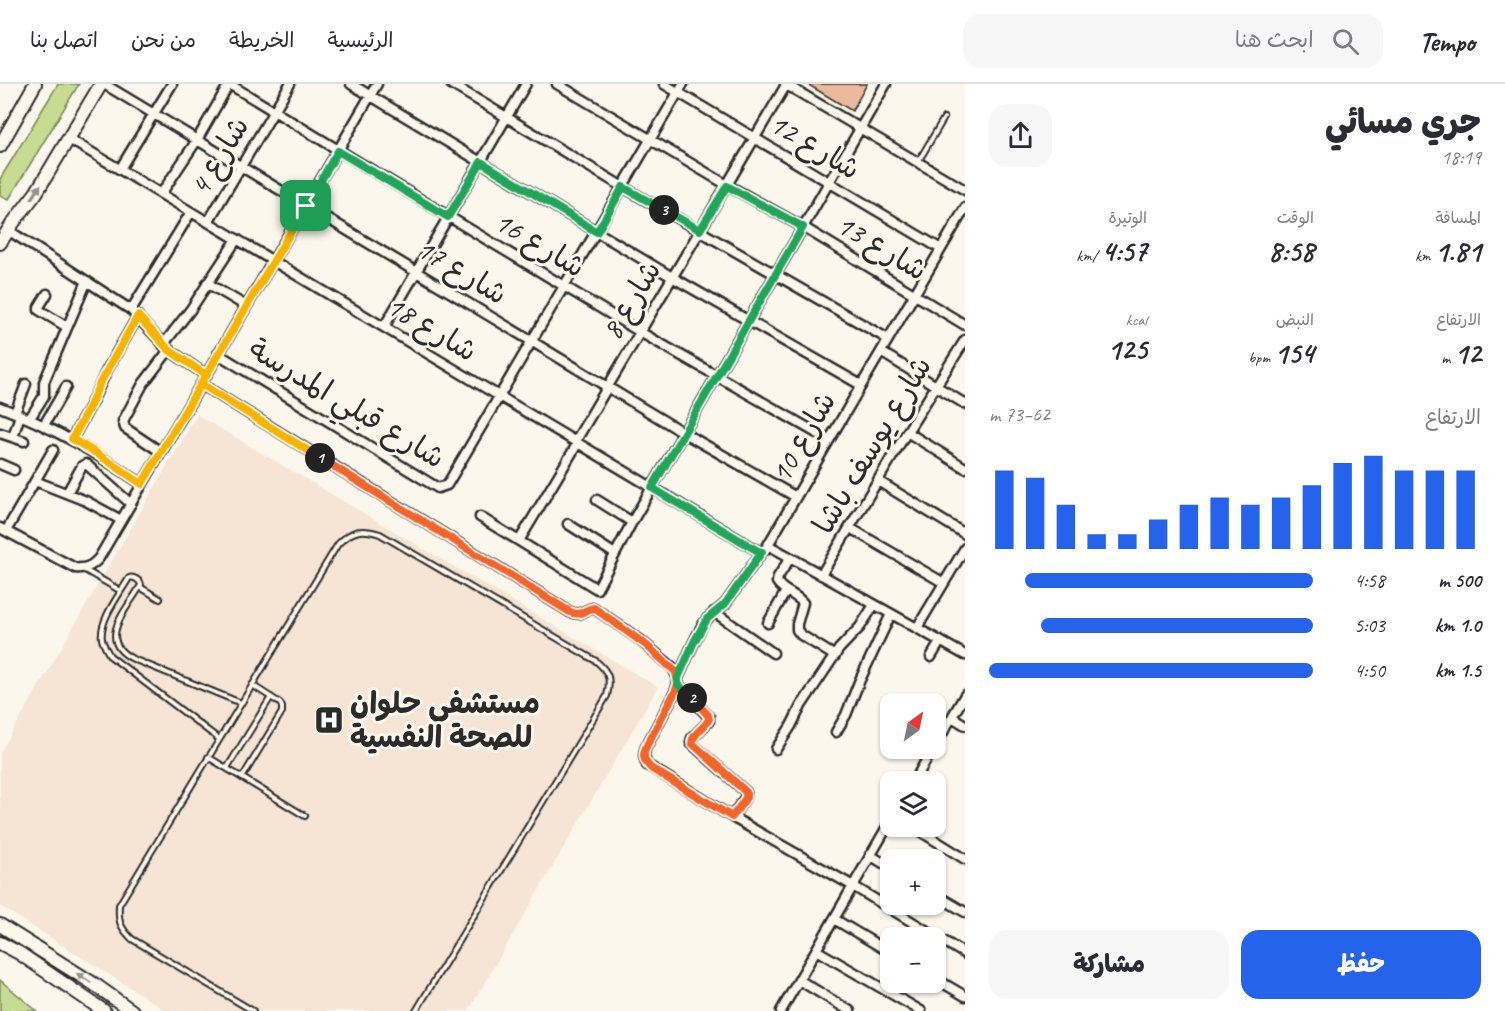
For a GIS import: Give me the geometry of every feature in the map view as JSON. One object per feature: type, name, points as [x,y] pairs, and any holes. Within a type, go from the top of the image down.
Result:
[{"type":"street","points":[[0,146],[35,84]]},
{"type":"street","points":[[103,84],[36,193],[3,238],[87,281],[134,313],[166,347],[206,375]]},
{"type":"street","name":"شارع 17","points":[[103,84],[684,433],[796,497]]},
{"type":"street","points":[[120,170],[172,84]]},
{"type":"street","points":[[161,194],[197,140],[229,84]]},
{"type":"street","name":"شارع 16","points":[[229,84],[640,332],[829,440]]},
{"type":"street","name":"شارع 4","points":[[208,222],[290,84]]},
{"type":"street","points":[[351,84],[672,277],[861,385]]},
{"type":"street","points":[[53,450],[3,529],[69,566],[82,569],[99,558],[377,84]]},
{"type":"street","points":[[451,84],[623,187],[888,339]]},
{"type":"street","points":[[384,327],[526,84]]},
{"type":"street","name":"شارع 13","points":[[557,84],[727,186],[803,227],[965,325]]},
{"type":"street","name":"شارع 12","points":[[664,84],[941,249]]},
{"type":"street","points":[[500,396],[683,84]]},
{"type":"street","points":[[480,517],[597,589],[632,522],[886,84]]},
{"type":"street","points":[[785,85],[965,190]]},
{"type":"street","name":"شارع 8","points":[[519,541],[785,85]]},
{"type":"street","name":"شارع 18","points":[[69,139],[758,551],[765,549],[790,558],[965,655]]},
{"type":"street","name":"شارع 10","points":[[678,681],[694,642],[707,619],[725,604],[765,549],[965,208]]},
{"type":"street","points":[[72,439],[134,313],[191,212]]},
{"type":"street","points":[[161,452],[125,428],[123,421],[177,328],[237,239]]},
{"type":"street","points":[[30,418],[44,396],[44,382],[87,281]]},
{"type":"street","points":[[207,283],[246,306]]},
{"type":"street","points":[[47,294],[39,310],[67,327]]},
{"type":"street","name":"شارع يوسف باشا","points":[[821,575],[965,339]]},
{"type":"street","points":[[880,352],[965,404]]},
{"type":"street","name":"شارع قبلي المدرسة","points":[[218,354],[438,488],[451,481],[500,396]]},
{"type":"street","points":[[13,437],[26,384]]},
{"type":"street","points":[[201,384],[570,612],[578,614],[592,608],[596,609],[646,645],[672,667],[678,681],[709,717],[709,721],[692,738],[692,743],[746,792],[746,798],[732,817]]},
{"type":"street","points":[[44,425],[66,387]]},
{"type":"street","points":[[0,407],[30,418],[72,439],[142,484]]},
{"type":"street","points":[[907,432],[965,468]]},
{"type":"street","points":[[0,433],[24,441]]},
{"type":"street","points":[[0,464],[14,470]]},
{"type":"street","points":[[67,493],[82,466],[86,465],[131,504]]},
{"type":"street","points":[[35,481],[86,501],[121,520]]},
{"type":"street","points":[[878,481],[965,534]]},
{"type":"street","points":[[597,500],[632,522]]},
{"type":"street","points":[[567,524],[615,554]]},
{"type":"street","points":[[850,528],[944,583]]},
{"type":"street","points":[[917,628],[965,548]]},
{"type":"street","points":[[790,558],[777,579],[778,585],[801,599],[803,603],[796,627],[799,633],[835,656]]},
{"type":"street","points":[[768,623],[786,591]]},
{"type":"street","points":[[776,749],[801,706],[844,642],[860,627],[874,605]]},
{"type":"street","points":[[714,612],[773,653]]},
{"type":"street","points":[[836,732],[846,715],[891,614]]},
{"type":"street","points":[[931,657],[940,642]]},
{"type":"street","points":[[678,681],[644,753],[647,765],[965,954]]},
{"type":"street","points":[[946,727],[965,695]]},
{"type":"street","points":[[952,717],[965,725]]},
{"type":"street","points":[[783,1010],[881,837]]},
{"type":"street","points":[[930,837],[965,859]]},
{"type":"street","points":[[870,855],[880,861]]},
{"type":"street","points":[[946,901],[965,912]]},
{"type":"street","points":[[834,920],[880,947]]},
{"type":"street","points":[[0,925],[94,984],[132,1011]]},
{"type":"street","points":[[0,943],[19,953],[104,1011]]},
{"type":"street","points":[[816,950],[921,1011]]},
{"type":"street","points":[[799,980],[850,1011]]},
{"type":"street","points":[[946,985],[965,996]]},
{"type":"lane","points":[[918,162],[944,118]]},
{"type":"lane","points":[[253,1011],[132,939],[123,930],[118,918],[118,905],[338,544],[346,536],[357,531],[369,531],[380,534],[596,661],[608,676],[609,686],[607,696],[416,1011]]},
{"type":"lane","points":[[82,569],[121,591]]},
{"type":"lane","points":[[160,599],[140,587],[140,583],[129,578],[105,619],[102,638],[105,648],[110,656],[219,740]]},
{"type":"lane","points":[[140,587],[114,633],[119,649],[133,659],[241,703]]},
{"type":"lane","points":[[242,778],[282,712],[280,703],[252,685]]},
{"type":"lane","points":[[227,769],[271,698]]},
{"type":"lane","points":[[208,757],[305,816]]},
{"type":"shaded area","name":"مستشفي حلوان للصحة النفسية","points":[[197,415],[658,687],[468,1011],[167,1011],[0,906],[0,753]]},
{"type":"green space","points":[[58,84],[79,84],[9,199],[0,196],[0,179]]},
{"type":"green space","points":[[0,980],[37,1011],[0,1011]]},
{"type":"building","points":[[807,84],[867,84],[852,111]]},
{"type":"place","name":"مستشفي حلوان للصحة النفسية","points":[[329,720]]},
{"type":"route","points":[[306,206],[246,306],[201,384],[142,484],[72,439],[100,383],[138,316],[169,350],[206,375],[201,384],[570,612],[578,614],[594,608],[646,645],[672,667],[676,672],[678,684],[646,747],[644,759],[652,769],[732,817],[746,798],[746,792],[692,743],[692,738],[709,721],[709,717],[678,684],[678,678],[707,619],[725,604],[762,552],[652,488],[803,227],[727,186],[700,230],[623,187],[597,232],[481,162],[448,217],[338,151],[306,206]]}]
